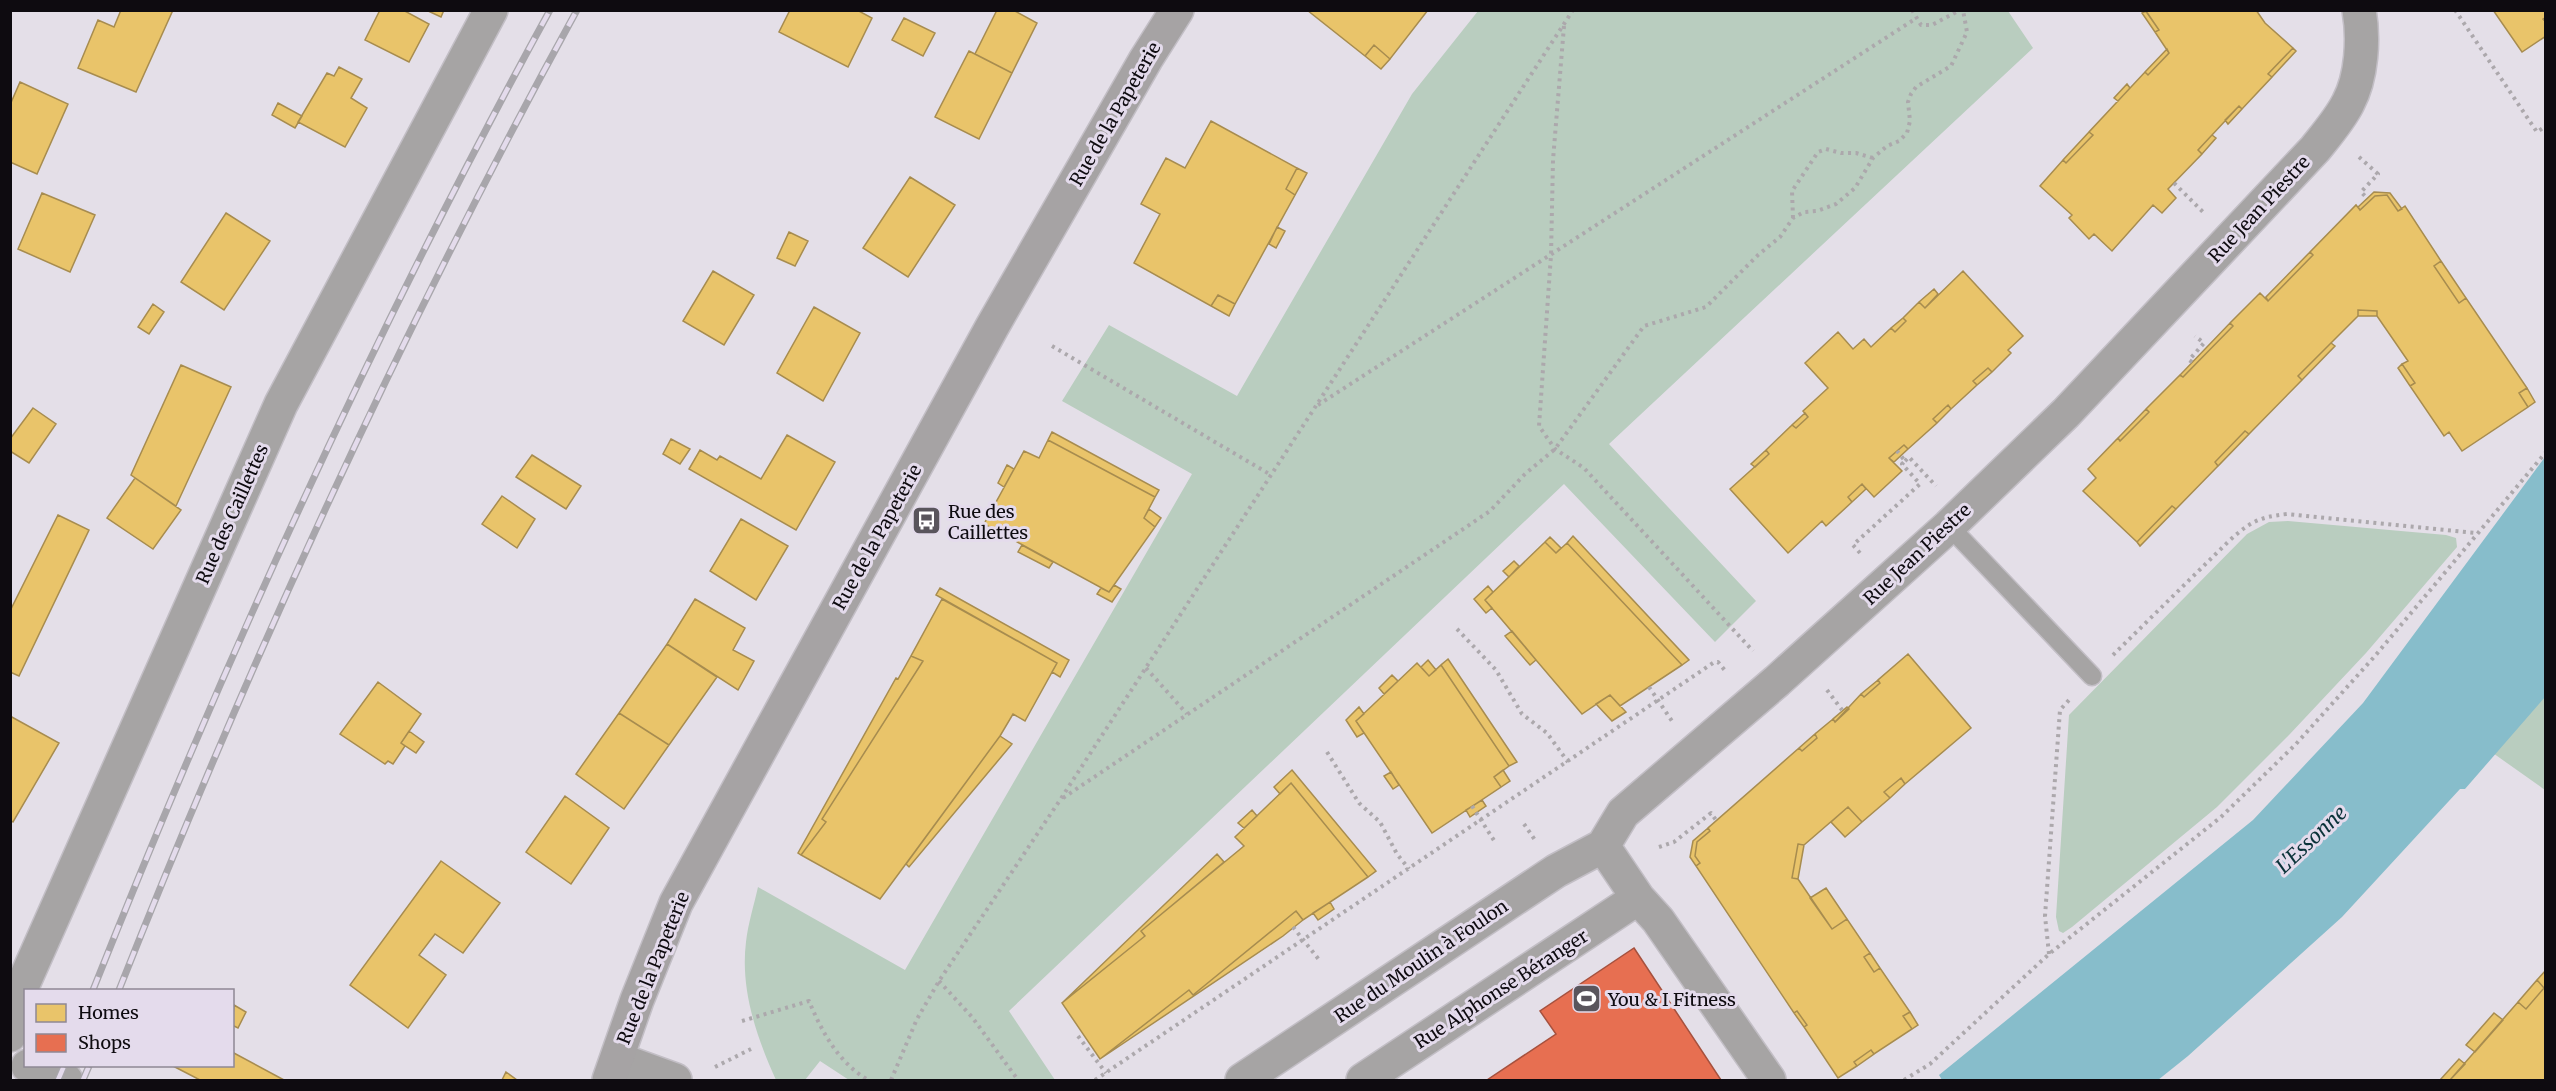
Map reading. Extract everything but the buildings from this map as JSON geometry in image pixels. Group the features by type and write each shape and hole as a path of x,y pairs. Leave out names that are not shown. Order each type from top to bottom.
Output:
{"street":[{"name":"Rue des Caillettes","path":"10,1035 17,998 281,404 491,10"},
{"name":"Rue de la Papeterie","path":"613,1070 676,903 992,327 1140,69 1177,10"},
{"name":"Rue Jean Piestre","path":"1603,846 1623,813 1778,681 1949,526 2129,347 2315,149 2349,102 2361,54 2358,10"},
{"path":"1603,846 1638,898 1658,920 1769,1080"},
{"name":"Rue du Moulin à Foulon","path":"1242,1080 1556,871 1603,846"},
{"name":"Rue Alphonse Béranger","path":"1363,1080 1638,898"},
{"path":"32,1067 66,1080"},
{"path":"613,1070 675,1080"}],"lane":[{"path":"1949,526 2092,676"}],"path":[{"path":"891,1080 917,1018 939,981 1060,801 1573,10"},
{"path":"1060,801 1490,511 1525,474 1555,449 1644,326 1706,307 1758,255 1780,237 1793,218 1804,212 1817,211 1836,204 1855,188 1873,158 1907,133 1910,121 1908,102 1916,87 1951,66 1967,33 1961,10 1932,25 1921,25 1915,19 1912,10"},
{"path":"2455,10 2536,132 2546,126"},
{"path":"1315,407 1915,19"},
{"path":"1564,24 1553,160 1551,255 1539,426 1555,449 1584,468 1756,654"},
{"path":"1793,218 1792,191 1818,152 1826,149 1873,158"},
{"path":"2358,157 2378,174 2361,192 2368,199"},
{"path":"2174,183 2200,209"},
{"path":"2192,362 2189,360 2204,344 2195,336"},
{"path":"1052,346 1271,475"},
{"path":"1897,451 1905,461"},
{"path":"1904,1080 1930,1064 2049,954 2221,817 2296,744 2375,656 2546,452"},
{"path":"1858,551 1853,545 1920,484 1902,464 1909,457 1932,483"},
{"path":"2049,954 2045,916 2060,710 2092,676 2250,523 2286,514 2476,533"},
{"path":"1457,629 1496,670 1522,714 1547,733 1568,762"},
{"path":"1095,1080 1713,663 1718,662 1724,670"},
{"path":"1146,668 1187,714"},
{"path":"1649,687 1668,715"},
{"path":"1827,690 1842,710"},
{"path":"1327,752 1359,803 1380,822 1397,854 1409,869"},
{"path":"1472,806 1495,842"},
{"path":"1659,847 1674,842 1711,813 1716,820"},
{"path":"1293,927 1320,961"},
{"path":"939,981 972,1017 1017,1079 1010,1080"},
{"path":"742,1021 809,1001 827,1040 844,1060 868,1080"},
{"path":"1078,1036 1106,1073"},
{"path":"715,1067 751,1049"}],"green space":[{"path":"1478,11 2008,11 2033,48 1609,444 1756,601 1715,642 1564,484 1009,1011 1055,1080 849,1080 820,1061 805,1080 776,1080 757,1031 745,978 747,935 758,887 905,970 1192,474 1062,401 1109,325 1237,396 1412,94"},
{"path":"2288,521 2446,535 2456,538 2457,547 2366,653 2217,807 2072,927 2063,933 2059,931 2056,917 2069,715 2247,534 2269,522"},
{"path":"2545,640 2545,790 2476,741"}],"water":[{"name":"L'Essonne","path":"2545,457 2545,697 2465,789 2460,789 2342,917 2188,1056 2158,1080 1942,1080 1939,1075 2253,820 2363,703"}],"railway":[{"path":"93,989 196,740 306,493 424,249 550,10"},
{"path":"119,989 222,740 333,493 451,250 577,10"},
{"path":"58,1080 64,1067"},
{"path":"83,1080 89,1067"}],"place":[{"name":"Rue des Caillettes","path":"927,521"},
{"name":"You & I Fitness","path":"1587,999"}]}
